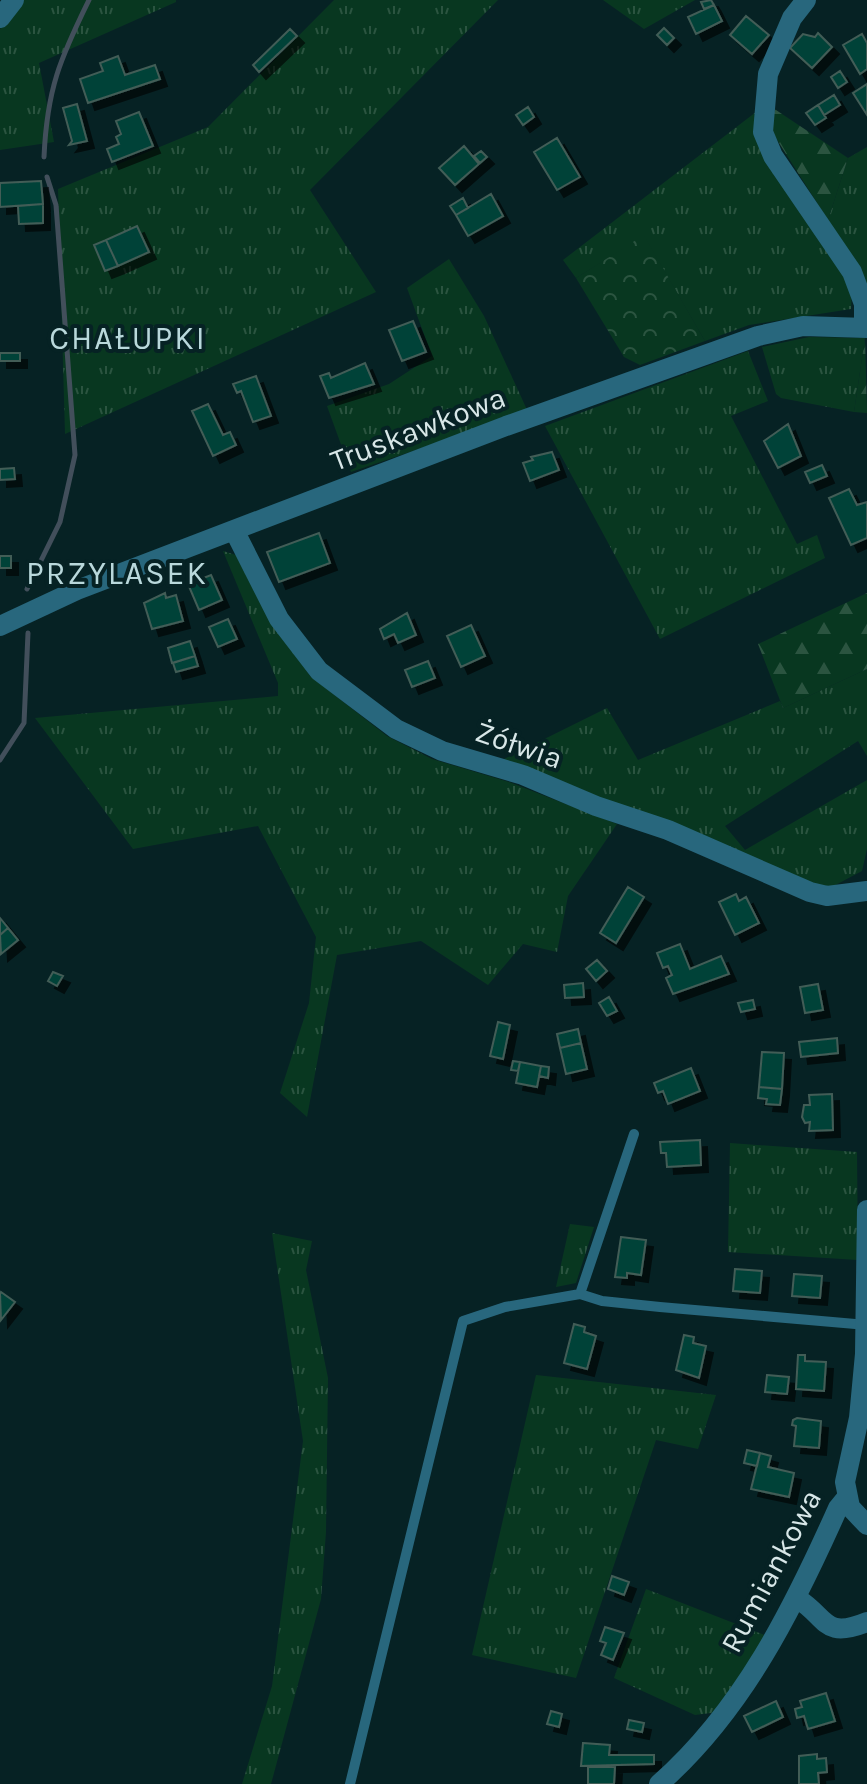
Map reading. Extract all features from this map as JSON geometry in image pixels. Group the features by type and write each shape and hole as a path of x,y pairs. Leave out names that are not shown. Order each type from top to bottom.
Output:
{"street":[{"path":"0,18 14,0"},
{"path":"806,0 792,18 768,74 763,132 773,156 852,272 865,304 865,327"},
{"name":"Truskawkowa","path":"0,626 77,590 506,426 753,338 803,326 865,327"},
{"name":"Żółwia","path":"235,532 279,619 319,671 396,729 442,751 523,775 596,806 668,830 810,892 827,896 867,891"},
{"name":"Rumiankowa","path":"659,1784 697,1750 752,1674 798,1599 838,1508 847,1497 845,1482 859,1418 867,1325 867,1210"},
{"path":"847,1497 850,1507 867,1525"},
{"path":"798,1599 830,1626 848,1628 867,1622"}],"lane":[{"path":"580,1294 634,1134"},
{"path":"350,1784 463,1321 505,1307 580,1294 602,1301 867,1325"}],"green space":[{"path":"23,0 176,2 39,63 54,142 0,150 0,29"},
{"path":"334,0 498,0 310,190 376,292 65,434 58,189 208,127"},
{"path":"603,0 695,0 644,29"},
{"path":"773,108 848,158 828,220 772,132"},
{"path":"756,112 852,289 851,309 749,325 705,341 644,236 576,278 563,260"},
{"path":"867,147 867,287 828,220 848,158"},
{"path":"644,235 705,341 640,365 624,357 576,278"},
{"path":"449,259 484,316 528,412 351,472 327,406 389,384 432,356 407,288"},
{"path":"809,337 865,338 854,412 781,398 776,394 762,347"},
{"path":"865,338 867,413 854,412"},
{"path":"748,351 768,401 731,416 797,544 817,535 825,558 660,639 545,426"},
{"path":"223,551 236,555 260,602 310,676 387,736 432,759 509,782 617,824 568,896 557,952 523,944 488,985 421,941 337,955 307,1117 280,1093 309,1003 316,937 258,826 133,849 35,718 278,696 278,683"},
{"path":"867,593 867,669 783,708 758,644"},
{"path":"867,669 867,756 858,741 725,826 745,850 867,780 867,849 862,871 824,891 496,763 607,708 638,760 780,701 783,708"},
{"path":"730,1143 857,1152 858,1260 728,1252"},
{"path":"570,1224 594,1227 576,1283 556,1287"},
{"path":"272,1233 312,1241 306,1270 328,1378 326,1532 321,1599 271,1784 242,1784 272,1686 303,1441"},
{"path":"536,1375 716,1395 698,1449 656,1440 576,1678 472,1655"},
{"path":"646,1589 767,1636 719,1712 695,1715 614,1678"}],"building":[{"path":"711,0 714,5 704,9 701,2"},
{"path":"714,5 722,21 696,34 688,17"},
{"path":"746,16 769,35 752,54 730,35"},
{"path":"664,28 674,38 667,45 657,35"},
{"path":"290,29 297,36 259,72 253,65"},
{"path":"818,33 832,47 812,68 790,48 803,34 815,37"},
{"path":"862,34 867,43 867,69 860,74 843,45"},
{"path":"118,56 125,75 155,65 160,79 88,103 80,79 103,71 100,63"},
{"path":"840,71 847,82 838,88 831,77"},
{"path":"867,84 867,115 853,93"},
{"path":"834,95 840,105 824,115 818,105"},
{"path":"77,104 87,141 69,145 72,141 63,108"},
{"path":"818,105 826,118 815,125 806,113"},
{"path":"528,107 534,117 523,125 516,115"},
{"path":"139,112 153,146 112,162 107,149 119,144 116,137 121,134 116,121"},
{"path":"557,138 580,177 557,190 534,152"},
{"path":"464,146 479,164 455,185 439,168"},
{"path":"481,151 487,157 480,163 474,156"},
{"path":"41,181 43,204 0,207 0,183"},
{"path":"491,194 503,216 468,236 456,215"},
{"path":"463,198 468,208 456,215 450,206"},
{"path":"43,204 43,223 19,224 18,206"},
{"path":"137,226 149,252 118,266 106,240"},
{"path":"106,240 118,266 105,271 94,245"},
{"path":"413,321 426,352 402,361 389,330"},
{"path":"0,353 20,353 20,361 0,361"},
{"path":"365,363 374,384 329,398 320,376 329,373 331,378"},
{"path":"256,376 271,416 253,422 241,391 237,393 233,384"},
{"path":"208,404 223,435 230,432 236,445 213,456 192,411"},
{"path":"788,424 801,456 778,468 764,441"},
{"path":"552,452 559,470 530,481 523,463 533,460 531,457"},
{"path":"822,465 827,476 810,483 805,472"},
{"path":"14,468 15,479 0,480 0,469"},
{"path":"849,489 857,505 867,502 867,538 851,545 829,498"},
{"path":"319,533 330,563 279,582 267,552"},
{"path":"0,556 11,556 11,568 0,568"},
{"path":"211,575 222,600 199,610 188,584"},
{"path":"165,593 166,598 176,595 183,621 152,629 144,603"},
{"path":"407,613 416,635 398,643 394,634 384,639 380,629"},
{"path":"228,619 237,639 218,647 209,627"},
{"path":"471,625 485,656 461,667 447,636"},
{"path":"190,641 195,656 172,663 168,648"},
{"path":"195,656 198,666 176,672 173,663"},
{"path":"428,661 435,678 412,687 405,670"},
{"path":"628,887 644,897 616,943 600,933"},
{"path":"736,894 739,901 746,897 759,923 735,935 719,902"},
{"path":"0,918 8,928 0,935"},
{"path":"8,928 18,940 1,954 0,935"},
{"path":"680,944 690,969 721,956 729,974 673,994 666,978 672,975 668,966 663,968 657,953"},
{"path":"597,960 607,971 596,981 586,969"},
{"path":"53,972 63,976 57,986 48,981"},
{"path":"583,983 584,997 565,998 564,985"},
{"path":"818,984 823,1010 805,1013 800,987"},
{"path":"609,997 617,1011 607,1016 599,1003"},
{"path":"753,1000 755,1009 741,1012 738,1003"},
{"path":"498,1022 510,1025 503,1059 490,1056"},
{"path":"578,1029 581,1043 560,1048 557,1034"},
{"path":"837,1038 838,1053 801,1057 799,1042"},
{"path":"581,1043 587,1069 566,1074 560,1048"},
{"path":"762,1052 784,1053 782,1089 759,1087"},
{"path":"513,1061 520,1062 518,1071 511,1070"},
{"path":"520,1062 541,1066 537,1087 516,1083"},
{"path":"541,1066 549,1067 548,1078 539,1076"},
{"path":"691,1068 700,1091 668,1104 663,1091 658,1093 654,1083"},
{"path":"759,1087 782,1089 780,1105 766,1104 767,1099 758,1098"},
{"path":"832,1094 833,1130 809,1131 810,1122 805,1123 802,1117 804,1105 810,1105 809,1095"},
{"path":"700,1140 701,1165 667,1167 666,1153 661,1153 660,1142"},
{"path":"621,1237 646,1240 641,1275 627,1273 627,1278 615,1277"},
{"path":"735,1269 762,1271 760,1293 733,1291"},
{"path":"794,1274 822,1276 820,1298 792,1296"},
{"path":"0,1294 15,1302 1,1320"},
{"path":"574,1324 585,1327 584,1332 596,1336 587,1369 564,1363"},
{"path":"684,1335 694,1337 693,1343 706,1346 699,1378 676,1370"},
{"path":"798,1355 805,1355 805,1361 826,1362 824,1391 796,1389"},
{"path":"767,1375 789,1377 787,1394 765,1392"},
{"path":"797,1418 821,1421 819,1448 794,1446 796,1426 792,1425"},
{"path":"747,1450 760,1453 757,1466 744,1463"},
{"path":"760,1453 771,1456 768,1467 794,1473 789,1497 751,1489"},
{"path":"612,1576 629,1582 624,1595 608,1589"},
{"path":"605,1627 624,1633 613,1660 601,1655 606,1643 600,1641"},
{"path":"826,1693 835,1721 808,1729 804,1716 797,1718 795,1709 802,1707 800,1701"},
{"path":"776,1701 783,1717 752,1732 744,1716"},
{"path":"551,1711 562,1714 559,1727 547,1724"},
{"path":"629,1720 644,1723 642,1732 627,1729"},
{"path":"583,1743 610,1745 609,1755 654,1755 654,1764 581,1766"},
{"path":"817,1754 817,1759 826,1758 827,1772 818,1773 819,1784 799,1784 799,1756"},
{"path":"588,1767 615,1767 614,1784 588,1784"}],"waterway":[{"path":"44,157 48,112 57,75 89,0"},
{"path":"27,589 60,522 75,455 56,205 47,177"},
{"path":"0,760 24,723 28,633"}],"district":[{"name":"CHAŁUPKI","path":"128,338"},
{"name":"PRZYLASEK","path":"117,573"}]}
